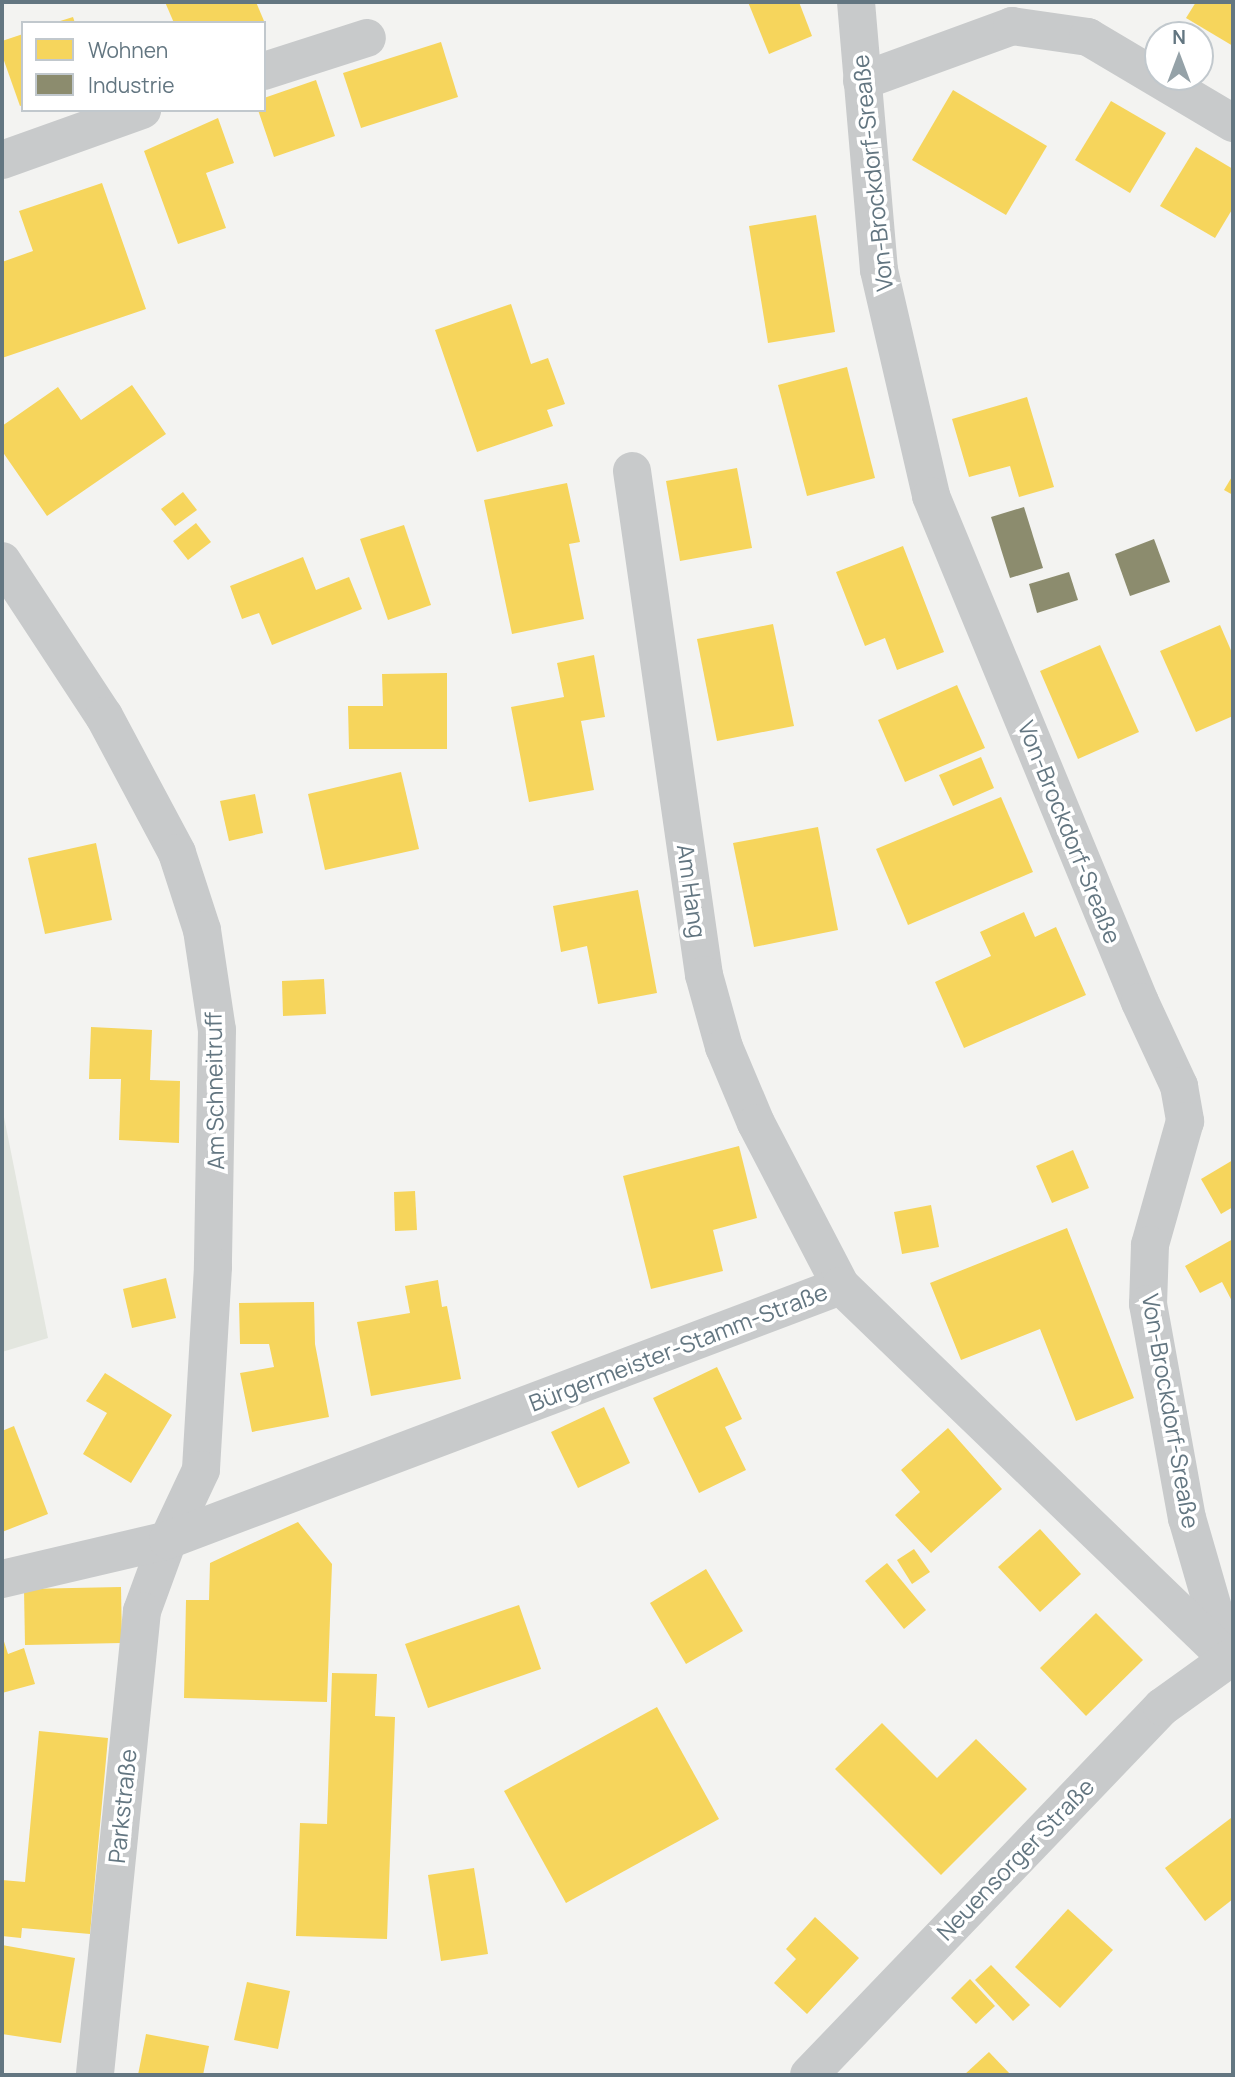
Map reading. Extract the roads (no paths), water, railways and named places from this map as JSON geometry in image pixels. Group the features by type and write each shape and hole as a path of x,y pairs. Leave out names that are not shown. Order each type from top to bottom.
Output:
{"street":[{"name":"Von-Brockdorf-Sreaße","path":"856,2 879,270 931,496 1140,1002 1179,1086 1185,1121 1150,1245 1149,1304 1187,1518 1231,1658"},
{"path":"862,81 1012,26 1088,37 1233,123"},
{"path":"266,70 367,38"},
{"path":"2,160 136,112"},
{"name":"Am Hang","path":"632,471 705,975 724,1047 757,1123 841,1286"},
{"name":"Am Schneitruff","path":"2,561 104,716 177,853 202,930 217,1031 213,1267 201,1471 168,1540"},
{"name":"Bürgermeister-Stamm-Straße","path":"2,1579 168,1540 841,1286 1231,1658"},
{"name":"Parkstraße","path":"94,2075 142,1611 168,1540"},
{"name":"Neuensorger Straße","path":"809,2075 1162,1707 1231,1658"}]}
